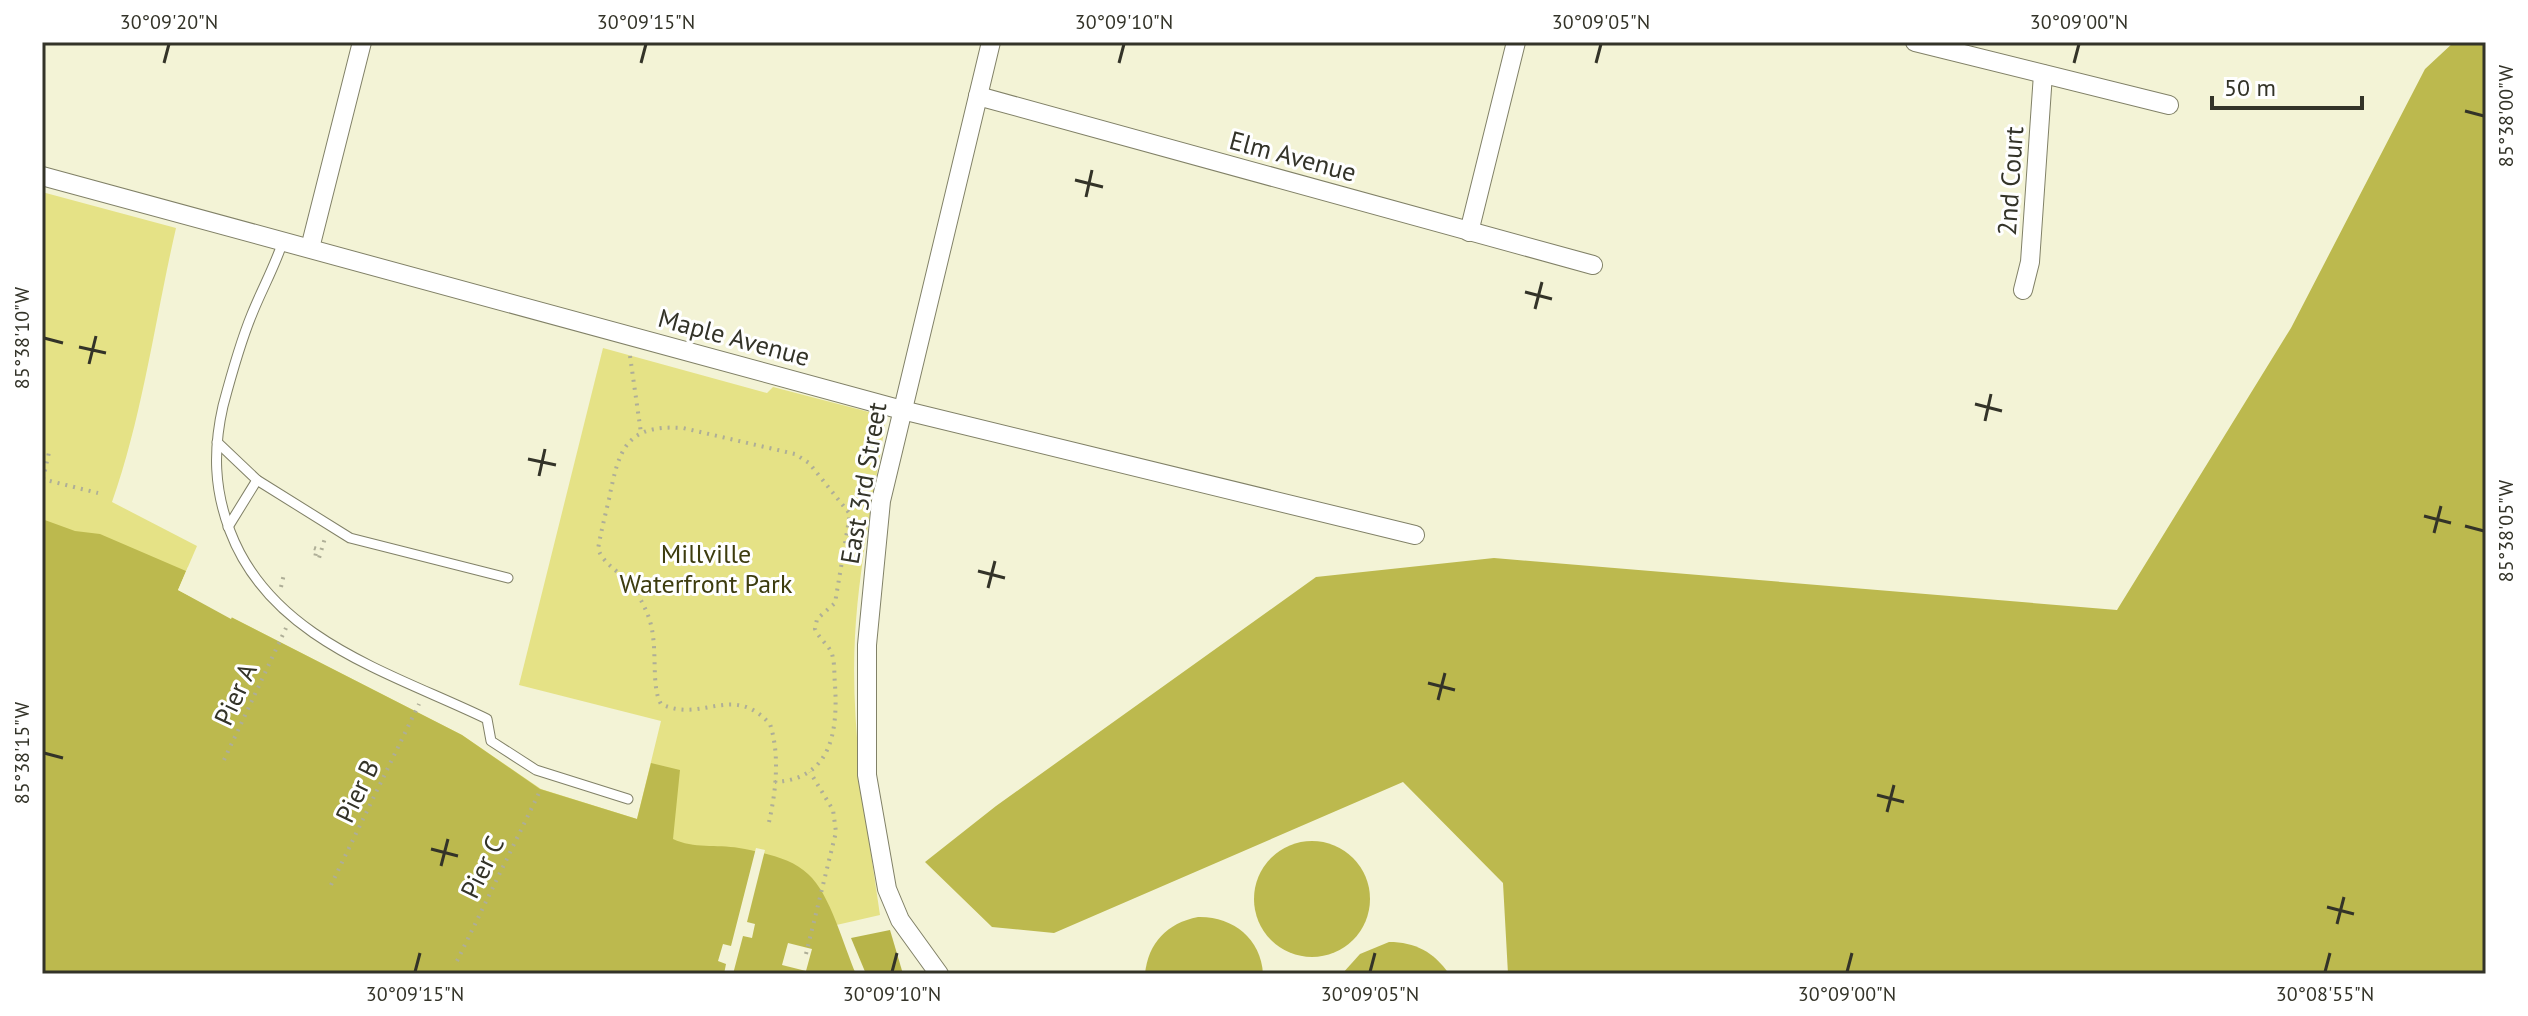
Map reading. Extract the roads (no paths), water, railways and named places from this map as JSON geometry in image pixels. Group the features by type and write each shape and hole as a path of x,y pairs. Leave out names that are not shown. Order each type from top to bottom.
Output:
{"street":[{"path":"310,248 362,42"},
{"name":"East 3rd Street","path":"939,974 900,920 887,889 867,775 867,645 876,538 902,410 991,42"},
{"path":"1469,232 1516,42"},
{"path":"1927,44 2169,105"},
{"name":"2nd Court","path":"2023,290 2030,262 2043,74"},
{"name":"Elm Avenue","path":"978,96 1593,265"},
{"name":"Maple Avenue","path":"42,176 902,410 1415,535"}],"lane":[{"path":"283,241 252,314 223,406 217,442 215,477 228,527 250,574 268,598 323,641 487,719 491,741 536,770 628,799"},
{"path":"217,442 257,480 350,538 508,578"},
{"path":"228,527 257,480"}],"park label":[{"name":"Millville Waterfront Park","path":"706,568"}]}
